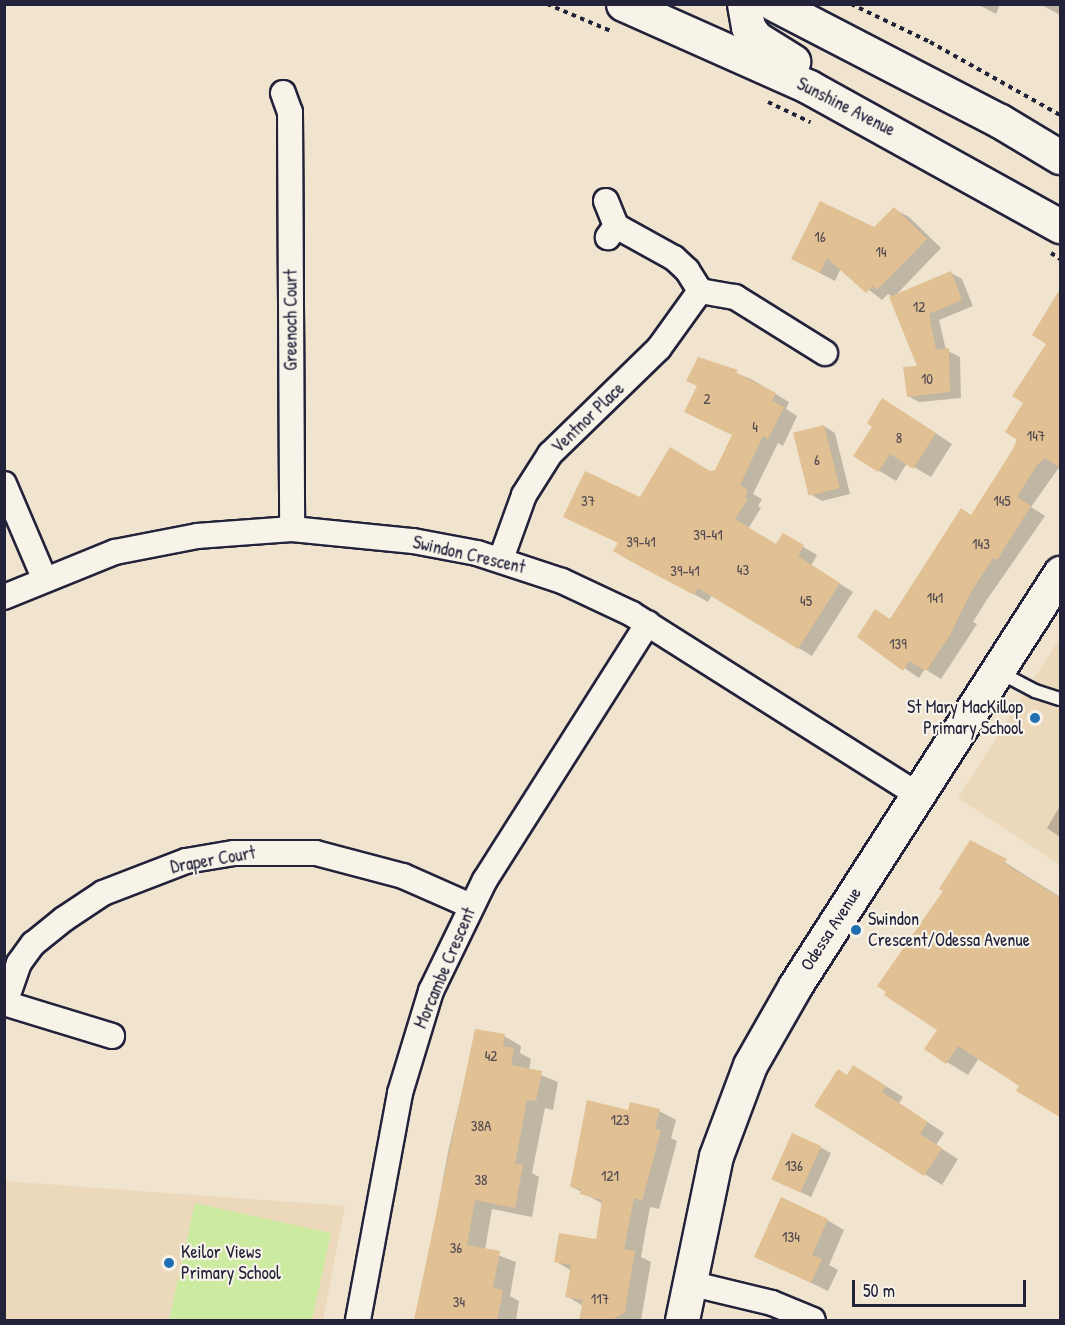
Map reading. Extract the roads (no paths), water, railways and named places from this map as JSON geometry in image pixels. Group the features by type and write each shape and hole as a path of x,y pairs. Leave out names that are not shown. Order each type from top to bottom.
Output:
{"main road":[{"path":"744,4 748,27 764,44 865,99 948,161"},
{"path":"784,7 1060,157"},
{"name":"Sunshine Avenue","path":"621,20 809,87 948,161 1053,238"},
{"name":"Odessa Avenue","path":"682,1320 716,1156 750,1065 795,986 1060,573"}],"street":[{"name":"Greenoch Court","path":"292,529 294,104"},
{"path":"606,201 611,233 674,258 687,270 700,291 735,297 825,353"},
{"name":"Ventnor Place","path":"501,559 524,495 550,454 659,348 700,291"},
{"path":"4,484 45,580"},
{"name":"Swindon Crescent","path":"4,597 115,552 197,536 292,529 413,541 501,559 586,591 648,623 918,795"},
{"name":"Morcambe Crescent","path":"358,1320 406,1067 431,991 471,906 648,623"},
{"name":"Draper Court","path":"112,1036 5,1003 19,963 33,944 103,892 186,861 234,853 316,853 403,876 471,906"},
{"path":"689,1283 772,1304 813,1320"}],"lane":[{"path":"997,670 1035,691 1060,699"}],"place":[{"name":"St Mary MacKillop Primary School","path":"1035,718"},
{"name":"Swindon Crescent/Odessa Avenue","path":"856,930"},
{"name":"Keilor Views Primary School","path":"169,1263"}]}
